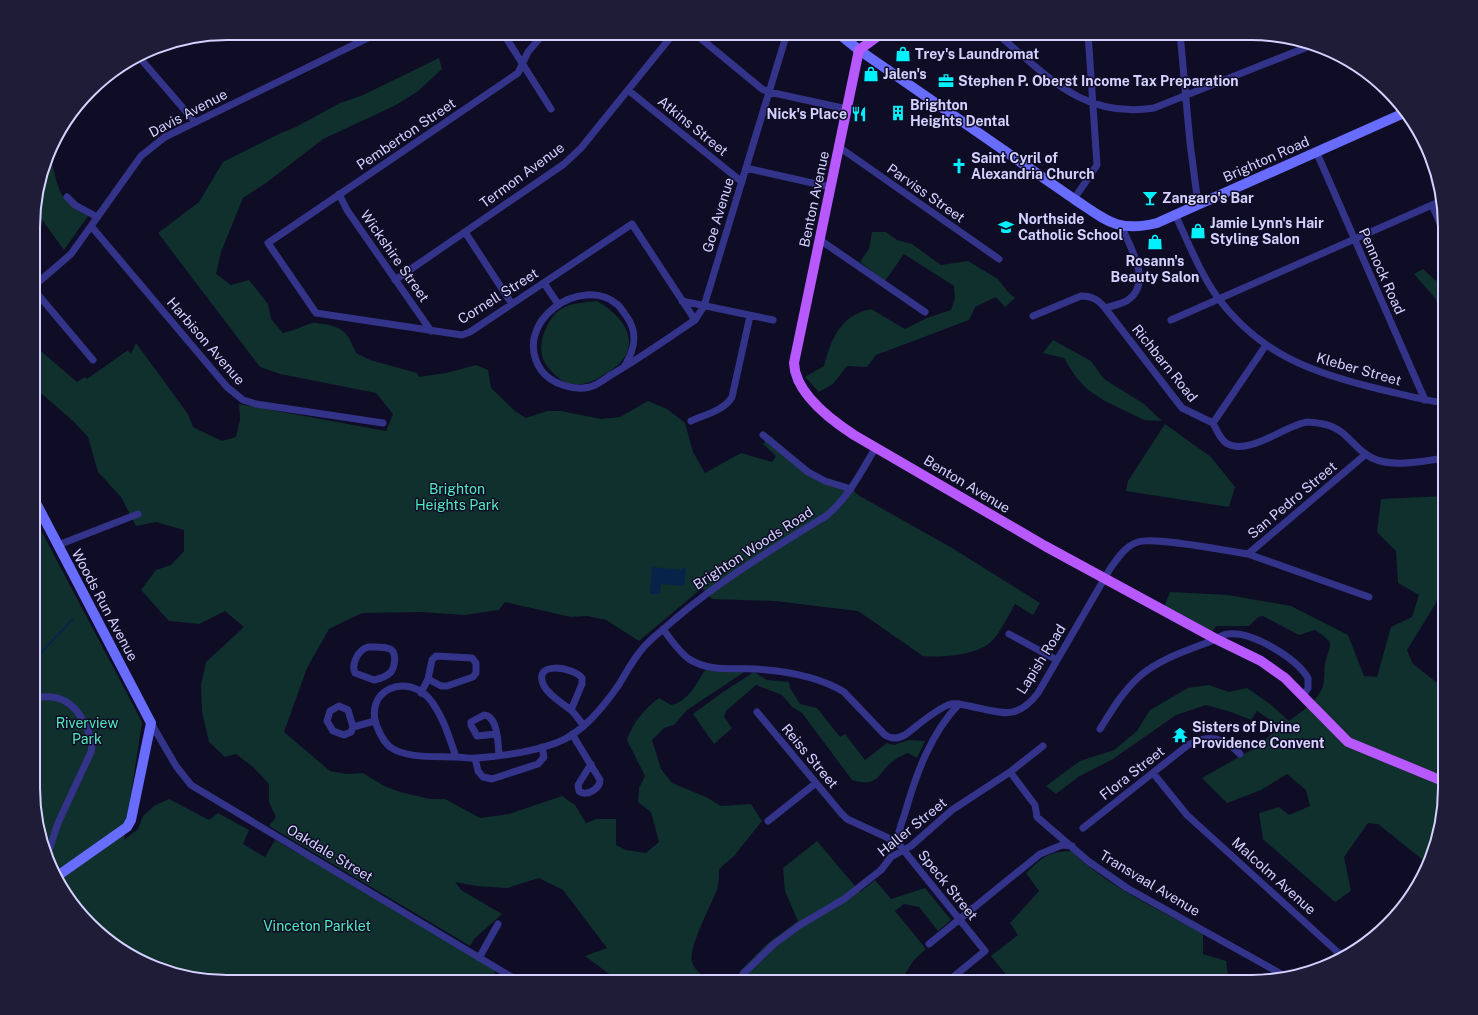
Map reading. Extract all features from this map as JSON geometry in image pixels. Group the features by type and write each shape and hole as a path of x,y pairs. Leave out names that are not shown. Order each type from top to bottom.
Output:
{"main road":[{"path":"859,50 873,40"},
{"name":"Benton Avenue","path":"859,50 794,363 795,375 803,388 833,422 1002,521 1216,639 1261,662 1285,678 1348,742 1438,779"}],"street":[{"name":"Davis Avenue","path":"40,281 68,257 147,150 165,137 364,40"},
{"path":"507,40 551,109"},
{"name":"Pemberton Street","path":"316,313 268,243 518,73 528,52 538,40"},
{"name":"Termon Avenue","path":"395,280 564,164 581,148 668,40"},
{"path":"702,40 762,89 769,92 847,109"},
{"name":"Goe Avenue","path":"624,367 695,320 704,306 785,40"},
{"name":"Brighton Road","path":"847,40 1074,199 1108,221 1122,226 1147,225 1176,214 1400,115"},
{"path":"1004,40 1051,80 1074,96 1114,110 1138,111 1154,108 1305,48"},
{"path":"1074,199 1097,165 1088,40"},
{"path":"1181,40 1185,95 1198,204"},
{"path":"142,60 195,122"},
{"name":"Atkins Street","path":"628,90 742,182"},
{"name":"Parviss Street","path":"839,147 999,259"},
{"name":"Pennock Road","path":"1316,151 1425,400"},
{"path":"746,168 830,187"},
{"name":"Wickshire Street","path":"339,194 347,210 431,331"},
{"path":"67,198 75,205 97,217"},
{"path":"1171,320 1436,203"},
{"path":"1432,205 1438,218"},
{"name":"Kleber Street","path":"1176,214 1203,273 1219,298 1237,319 1266,345 1289,359 1327,376 1438,402"},
{"name":"Cornell Street","path":"316,313 431,331 466,334 632,224 682,301"},
{"name":"Harbison Avenue","path":"91,226 227,387 238,397 256,404 383,423"},
{"path":"1105,308 1128,301 1137,291 1140,279 1138,269 1122,226"},
{"path":"465,232 512,304"},
{"path":"820,240 925,312"},
{"path":"544,283 558,304"},
{"path":"580,296 609,299 619,306 630,321 635,342 632,355 624,367 590,387 565,386 552,381 542,372 536,361 534,345 536,328 558,304 580,296"},
{"name":"Richbarn Road","path":"1033,316 1081,296 1089,296 1097,299 1182,408 1213,423"},
{"path":"40,297 93,360"},
{"path":"682,301 772,320"},
{"path":"682,301 695,320"},
{"path":"691,421 729,402 732,397 750,316"},
{"path":"1266,345 1213,423 1218,433 1226,443 1238,446 1257,443 1307,422 1332,426 1345,434 1373,459 1401,463 1438,459"},
{"path":"763,435 808,472 825,481 851,489"},
{"name":"Brighton Woods Road","path":"375,721 381,736 389,746 401,753 421,756 475,758 542,747 558,742 584,726 617,687 639,652 699,598 738,571 826,516 839,505 851,489 876,447"},
{"name":"San Pedro Street","path":"1104,578 1122,553 1138,541 1157,541 1248,554 1366,454"},
{"name":"Woods Run Avenue","path":"40,511 151,722"},
{"path":"58,545 138,514"},
{"path":"1248,554 1369,597"},
{"name":"Lapish Road","path":"663,630 683,654 698,664 716,668 786,672 810,678 837,688 844,692 885,735 891,738 898,738 905,735 945,706 959,704 1005,713 1018,712 1036,696 1104,578"},
{"path":"1009,634 1057,660"},
{"path":"1100,729 1122,694 1140,675 1172,656 1227,634 1238,634 1254,639 1296,664 1308,678 1308,688 1303,696"},
{"path":"365,648 388,648 394,653 393,668 388,674 377,679 357,675 354,671 354,665 360,652 365,648"},
{"path":"421,693 428,679 431,663 436,656 472,658 476,663 476,673 473,677 453,684 443,687 428,679"},
{"path":"571,710 582,684 582,678 575,673 553,667 547,668 543,679 545,688 560,704 571,710 584,726"},
{"path":"377,679 384,691"},
{"path":"353,727 375,721 375,710 378,698 384,691 398,686 410,687 431,700 444,721 456,757"},
{"path":"40,697 51,696 66,701 82,720 92,742 91,752 58,823 50,848"},
{"path":"897,842 912,788 936,735 950,714 959,704"},
{"name":"Reiss Street","path":"757,712 844,816 897,842"},
{"path":"61,874 127,827 131,820 151,722"},
{"name":"Oakdale Street","path":"151,722 176,766 191,785 508,975"},
{"path":"496,734 499,755"},
{"path":"572,734 591,764"},
{"name":"Flora Street","path":"1083,828 1188,745 1198,740 1208,737 1227,742 1240,754"},
{"name":"Haller Street","path":"743,974 774,944 800,925 844,899 881,870 891,857 911,846 952,810 1010,772 1043,746"},
{"path":"475,758 478,772 483,777 492,779 538,764 544,757 542,747"},
{"name":"Transvaal Avenue","path":"1010,772 1035,805 1037,817 1073,846 1088,861 1128,888 1280,972"},
{"name":"Malcolm Avenue","path":"1153,773 1187,815 1339,953"},
{"path":"768,821 816,784"},
{"name":"Speck Street","path":"897,842 985,951 956,975"},
{"path":"929,944 1040,854 1062,845 1073,846"},
{"path":"479,958 498,924"}],"green space":[{"name":"Brighton Heights Park","path":"439,58 442,69 417,92 394,106 323,139 266,183 243,198 221,252 216,274 231,285 249,280 268,304 271,319 283,333 314,323 331,326 342,330 345,333 351,341 356,353 370,360 417,373 419,377 446,373 476,365 488,370 491,388 515,411 526,418 547,411 561,411 601,419 620,417 648,401 667,409 685,423 693,452 705,473 741,453 772,462 776,456 763,444 771,436 784,450 820,476 846,484 858,495 952,548 1040,603 1033,615 1015,604 998,633 986,646 978,650 949,656 923,656 858,611 775,601 712,599 702,588 639,641 606,620 587,616 571,617 505,602 499,610 464,615 421,612 362,613 329,629 307,668 284,732 330,771 346,774 363,773 384,786 400,792 430,799 445,799 480,818 509,814 562,796 575,805 586,823 597,819 616,819 616,845 626,850 646,853 659,842 651,812 638,802 639,788 645,776 627,740 632,727 644,711 659,698 671,705 682,700 691,692 705,670 746,671 687,710 674,725 664,728 652,740 661,769 672,783 706,797 721,806 751,804 762,821 734,856 719,869 719,882 717,890 693,947 692,962 701,975 611,975 585,956 607,948 563,890 539,878 507,888 477,886 455,882 461,890 502,914 474,939 470,946 269,826 276,817 269,802 269,784 253,767 236,754 225,757 209,742 202,712 201,685 206,662 244,627 225,611 199,624 169,621 141,590 156,570 171,565 184,551 184,530 156,522 136,526 121,497 98,472 88,437 73,421 40,392 40,350 77,382 85,377 87,379 128,350 131,354 136,343 188,414 193,427 222,441 236,437 240,420 239,404 386,431 393,414 376,393 280,374 260,367 158,233 199,202 223,162 296,127 340,103 361,96"},
{"path":"51,163 57,183 64,197 77,210 88,216 64,250 40,217 46,179"},
{"path":"872,232 886,232 897,240 912,244 941,265 968,261 998,279 1008,292 1015,298 1005,307 996,297 975,307 969,320 876,355 867,367 847,366 833,384 819,392 805,377 824,366 834,337 845,322 852,317 860,312 871,309 905,329 927,318 951,310 955,298 954,286 904,254 885,281 860,262 869,249"},
{"path":"1423,269 1438,281 1438,306 1435,298 1414,274"},
{"path":"597,301 619,318 629,338 628,348 624,358 615,367 598,378 581,384 567,383 554,374 545,363 541,349 544,333 551,319 561,309 583,302"},
{"path":"1053,340 1091,361 1104,379 1144,404 1162,421 1144,420 1105,401 1087,389 1075,376 1064,358 1043,353"},
{"path":"1165,424 1211,457 1235,487 1229,507 1126,491 1128,481"},
{"path":"1438,496 1438,595 1436,603 1407,650 1413,664 1438,684 1438,800 1432,836 1423,860 1378,824 1368,823 1344,857 1351,891 1335,902 1263,839 1259,813 1279,807 1289,815 1310,806 1306,790 1287,774 1261,790 1227,803 1202,778 1253,749 1281,727 1257,711 1251,720 1231,712 1206,705 1176,715 1113,759 1078,777 1056,794 1046,786 1080,761 1114,750 1137,731 1150,710 1188,688 1209,685 1229,692 1247,688 1270,704 1289,721 1309,706 1321,691 1324,683 1325,664 1330,644 1327,639 1315,630 1299,635 1263,616 1258,617 1249,626 1216,626 1210,636 1163,610 1170,592 1228,595 1291,606 1348,635 1364,676 1377,677 1391,627 1412,617 1419,595 1398,583 1396,551 1377,532 1381,499"},
{"path":"40,528 142,722 124,840 138,829 143,816 154,806 169,799 209,820 218,813 249,830 243,844 265,857 275,840 299,854 301,852 496,971 493,975 215,975 179,969 155,961 133,950 104,929 79,902 59,871 46,836 40,800"},
{"path":"754,672 767,680 789,682 790,688 800,704 817,708 840,737 845,734 865,760 887,743 894,745 909,740 925,741 917,758 908,753 890,764 874,780 861,782 852,780 802,713 792,707 782,695 756,685 726,711 724,717 732,728 714,744 693,714"},
{"path":"817,841 860,892 875,880 891,899 925,888 951,920 938,931 919,907 904,904 895,911 926,949 914,960 904,975 744,975 740,971 768,943 798,921 785,891 783,868"},
{"path":"1071,851 1101,876 1134,897 1203,934 1203,954 1226,961 1228,975 1006,975 991,956 1018,935 1010,923 1039,891 1026,873 1046,856"}],"water":[{"path":"652,567 682,570 683,568 686,568 684,586 661,584 660,594 650,594"}],"waterway":[{"path":"40,654 73,619"}],"place":[{"name":"Trey's Laundromat","path":"903,54"},
{"name":"Jalen's","path":"871,74"},
{"name":"Stephen P. Oberst Income Tax Preparation","path":"946,81"},
{"name":"Brighton Heights Dental","path":"898,113"},
{"name":"Nick's Place","path":"859,114"},
{"name":"Saint Cyril of Alexandria Church","path":"959,166"},
{"name":"Zangaro's Bar","path":"1150,198"},
{"name":"Northside Catholic School","path":"1006,227"},
{"name":"Jamie Lynn's Hair Styling Salon","path":"1198,231"},
{"name":"Rosann's Beauty Salon","path":"1155,242"},
{"name":"Sisters of Divine Providence Convent","path":"1180,735"}],"park label":[{"name":"Riverview Park","path":"87,732"},
{"name":"Vinceton Parklet","path":"317,926"}]}
